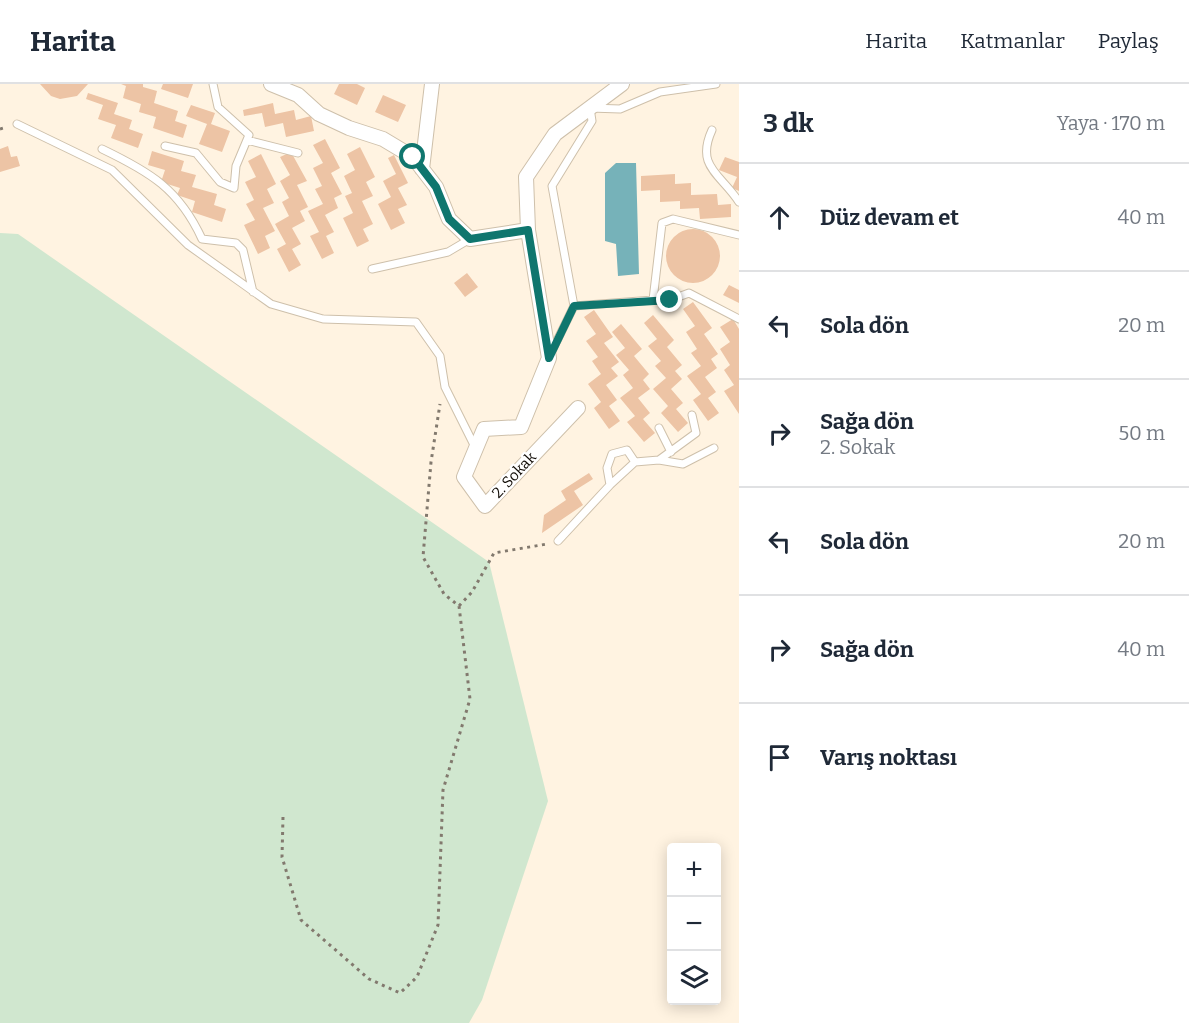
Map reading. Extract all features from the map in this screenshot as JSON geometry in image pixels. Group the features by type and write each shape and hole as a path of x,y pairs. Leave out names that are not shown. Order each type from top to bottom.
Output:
{"street":[{"path":"271,84 298,95 319,114 349,128 383,139 413,157 436,187 449,219 470,239 528,230"},
{"path":"422,169 432,84"},
{"path":"549,358 528,230 526,177 555,134 622,84"},
{"name":"2. Sokak","path":"549,358 521,427 484,429 464,477 485,506 578,408"}],"lane":[{"path":"165,146 196,153 220,182 234,188 236,166 249,135 218,107 213,84"},
{"path":"549,358 574,306 552,186 592,121 590,108 620,109 660,92 716,84"},
{"path":"18,124 112,170 188,245 272,304 323,319 416,322 440,356 444,381 476,449"},
{"path":"712,130 705,144 708,166 729,187 739,202"},
{"path":"247,140 298,153"},
{"path":"102,149 140,168 166,185 196,225 202,239 236,243 243,250 253,292"},
{"path":"653,300 662,223 674,219 739,235"},
{"path":"372,270 448,252 470,239"},
{"path":"574,306 670,300 689,293 739,319"},
{"path":"659,460 696,433 692,415"},
{"path":"659,428 671,452"},
{"path":"558,541 610,485 635,462 659,460 683,464 714,448"},
{"path":"610,485 607,468 612,454 627,450 635,462"}],"path":[{"path":"283,817 282,857 301,920 369,979 400,993 417,977 438,925 443,790 470,699 459,606 444,594 423,557 431,462 444,381"},
{"path":"459,606 472,592 494,554 558,541"}],"green space":[{"path":"0,233 18,234 489,562 548,801 482,1000 469,1023 0,1023"}],"water":[{"path":"616,163 636,163 639,274 618,276 616,244 605,241 605,173"}],"building":[{"path":"40,84 88,84 77,96 60,99 51,96"},
{"path":"121,84 143,84 143,87 157,91 154,103 178,111 175,121 187,125 183,138 153,128 156,117 139,112 141,104 123,98 126,86"},
{"path":"163,84 193,84 188,98 161,89"},
{"path":"339,84 357,84 365,88 357,105 334,94"},
{"path":"88,93 118,103 114,114 132,120 129,129 143,134 138,148 111,138 116,125 98,119 103,105 86,99"},
{"path":"383,95 406,105 398,122 375,112"},
{"path":"273,103 275,114 294,110 296,120 311,116 314,131 286,137 283,123 265,127 262,113 244,116 243,110"},
{"path":"191,105 215,113 211,124 230,131 222,152 199,144 207,124 186,116"},
{"path":"325,139 340,168 331,173 342,194 334,198 338,208 325,215 334,232 326,236 334,253 322,259 310,236 319,232 308,211 323,204 315,189 322,186 313,168 323,163 313,145"},
{"path":"8,146 11,157 17,156 20,166 0,172 0,149"},
{"path":"360,147 375,177 366,182 373,196 362,201 373,224 363,229 369,241 357,247 343,218 353,213 345,196 352,193 344,176 355,170 347,154"},
{"path":"152,151 184,161 181,171 196,175 192,187 217,194 214,205 226,209 222,222 192,212 195,201 177,195 180,188 161,182 165,170 148,165"},
{"path":"291,152 307,181 297,185 308,207 300,211 305,221 292,228 301,244 292,249 301,265 289,272 277,249 286,244 275,224 289,216 282,202 289,198 280,181 290,175 280,157"},
{"path":"261,154 276,184 267,189 274,203 263,208 275,231 265,236 270,248 258,254 244,225 255,220 246,204 254,200 245,182 256,177 248,161"},
{"path":"394,155 408,183 398,188 407,205 398,209 405,223 391,230 378,204 391,197 383,181 396,174 388,158"},
{"path":"725,157 739,162 739,191 732,188 737,177 719,170"},
{"path":"675,174 675,184 691,183 691,195 717,194 718,205 731,204 731,217 700,219 699,208 680,209 680,201 660,202 660,190 641,191 641,176"},
{"path":"693,229 703,231 712,237 718,246 720,256 718,266 712,275 703,281 693,283 683,281 674,275 668,266 666,256 668,246 674,237 683,231"},
{"path":"467,273 478,287 465,297 454,283"},
{"path":"729,285 739,290 739,303 723,295"},
{"path":"693,302 712,328 704,334 718,354 711,359 717,368 705,377 716,392 708,398 719,413 708,421 693,400 701,394 687,376 701,366 691,353 697,349 686,332 695,326 683,309"},
{"path":"594,310 613,337 604,343 619,362 611,368 618,376 606,385 617,400 609,406 620,421 609,429 594,408 601,402 588,384 601,374 592,361 598,357 586,341 596,334 584,317"},
{"path":"653,315 674,340 667,347 682,365 675,371 682,379 671,389 683,403 676,409 688,423 678,432 661,413 668,406 653,389 666,378 655,366 661,361 648,346 657,339 644,323"},
{"path":"733,319 739,329 739,414 724,391 734,385 724,370 730,365 720,349 730,342 720,327"},
{"path":"621,324 642,349 634,356 649,374 643,380 650,389 638,398 650,413 643,419 655,433 644,442 627,422 635,416 620,398 633,388 623,375 629,370 616,355 625,348 612,332"},
{"path":"589,473 593,479 574,491 583,505 542,533 544,515 566,500 561,491"}],"route":[{"path":"413,157 436,187 449,219 470,239 528,230 549,358 574,306 670,300"}]}
